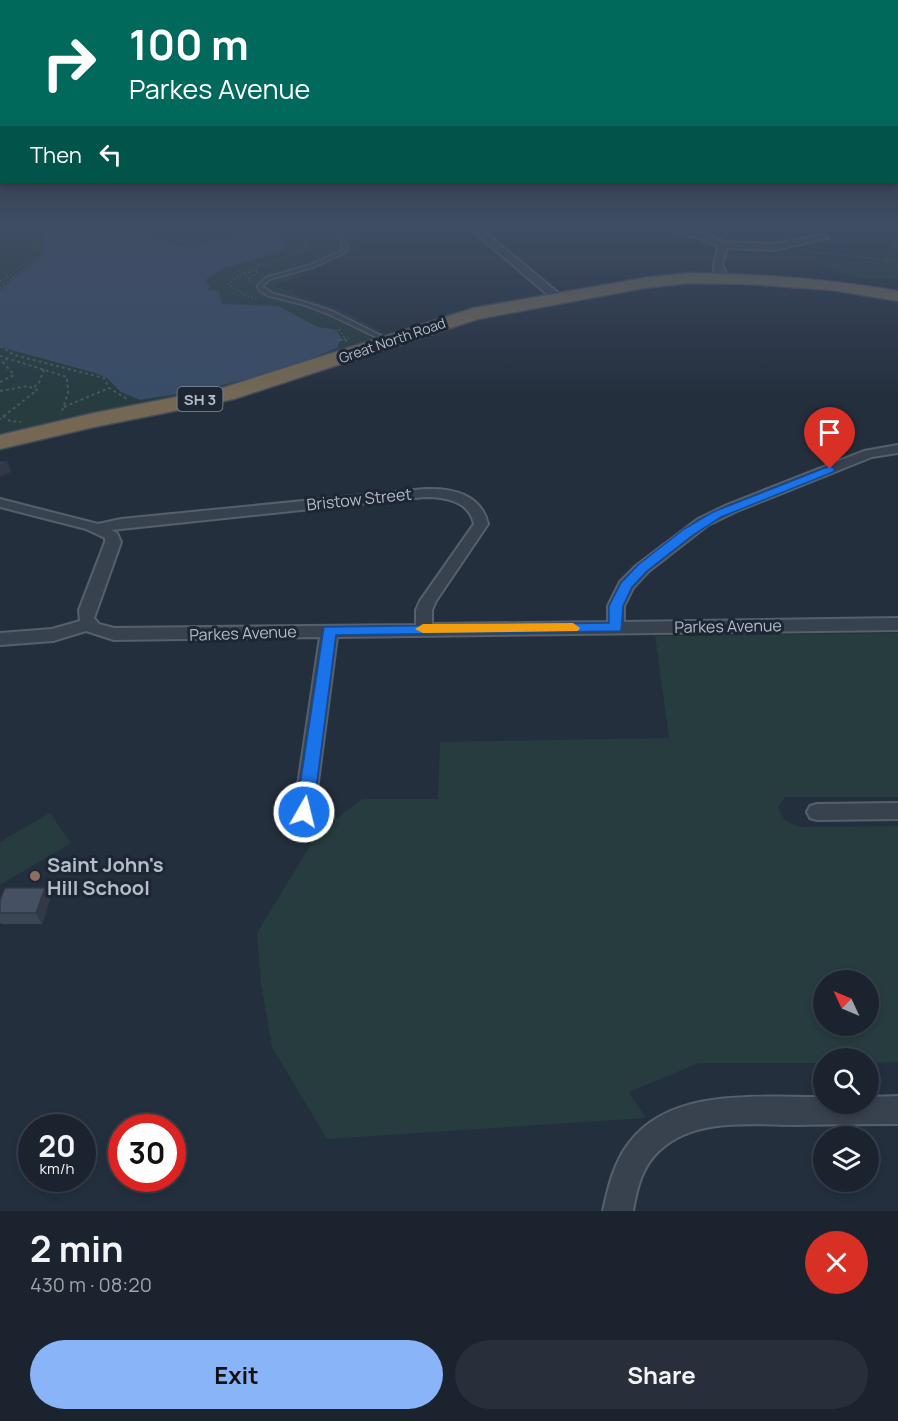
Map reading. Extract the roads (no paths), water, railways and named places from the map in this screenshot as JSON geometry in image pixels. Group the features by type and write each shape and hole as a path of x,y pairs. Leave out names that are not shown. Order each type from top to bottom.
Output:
{"highway":[{"name":"Great North Road","path":"0,442 62,417 225,393 474,314 652,283"},
{"name":"Great North Road","path":"798,283 898,296"}],"street":[{"path":"539,283 558,298"},
{"path":"616,627 616,606 626,586 643,568 703,522 732,508 869,454 898,449"},
{"name":"Bristow Street","path":"100,528 122,523 425,493 455,496 465,500 478,511 481,524 428,601 424,610 424,629"},
{"path":"0,503 100,528 112,536 113,542 87,610 86,618 89,624 53,635 0,639"},
{"name":"Parkes Avenue","path":"89,624 104,632 130,635 898,624"},
{"path":"304,812 329,631"},
{"path":"817,812 898,811"},
{"path":"618,1211 621,1191 639,1152 652,1137 669,1125 692,1116 721,1112 898,1110"}],"lane":[{"path":"263,283 259,286 262,291 336,313 388,341"}],"water":[{"path":"9,283 207,283 210,286 208,290 219,291 222,304 278,306 318,327 337,330 341,338 337,348 305,361 244,380 198,391 140,400 121,392 107,378 95,373 0,345 0,290"}],"place":[{"name":"Saint John's Hill School","path":"35,876"}]}
